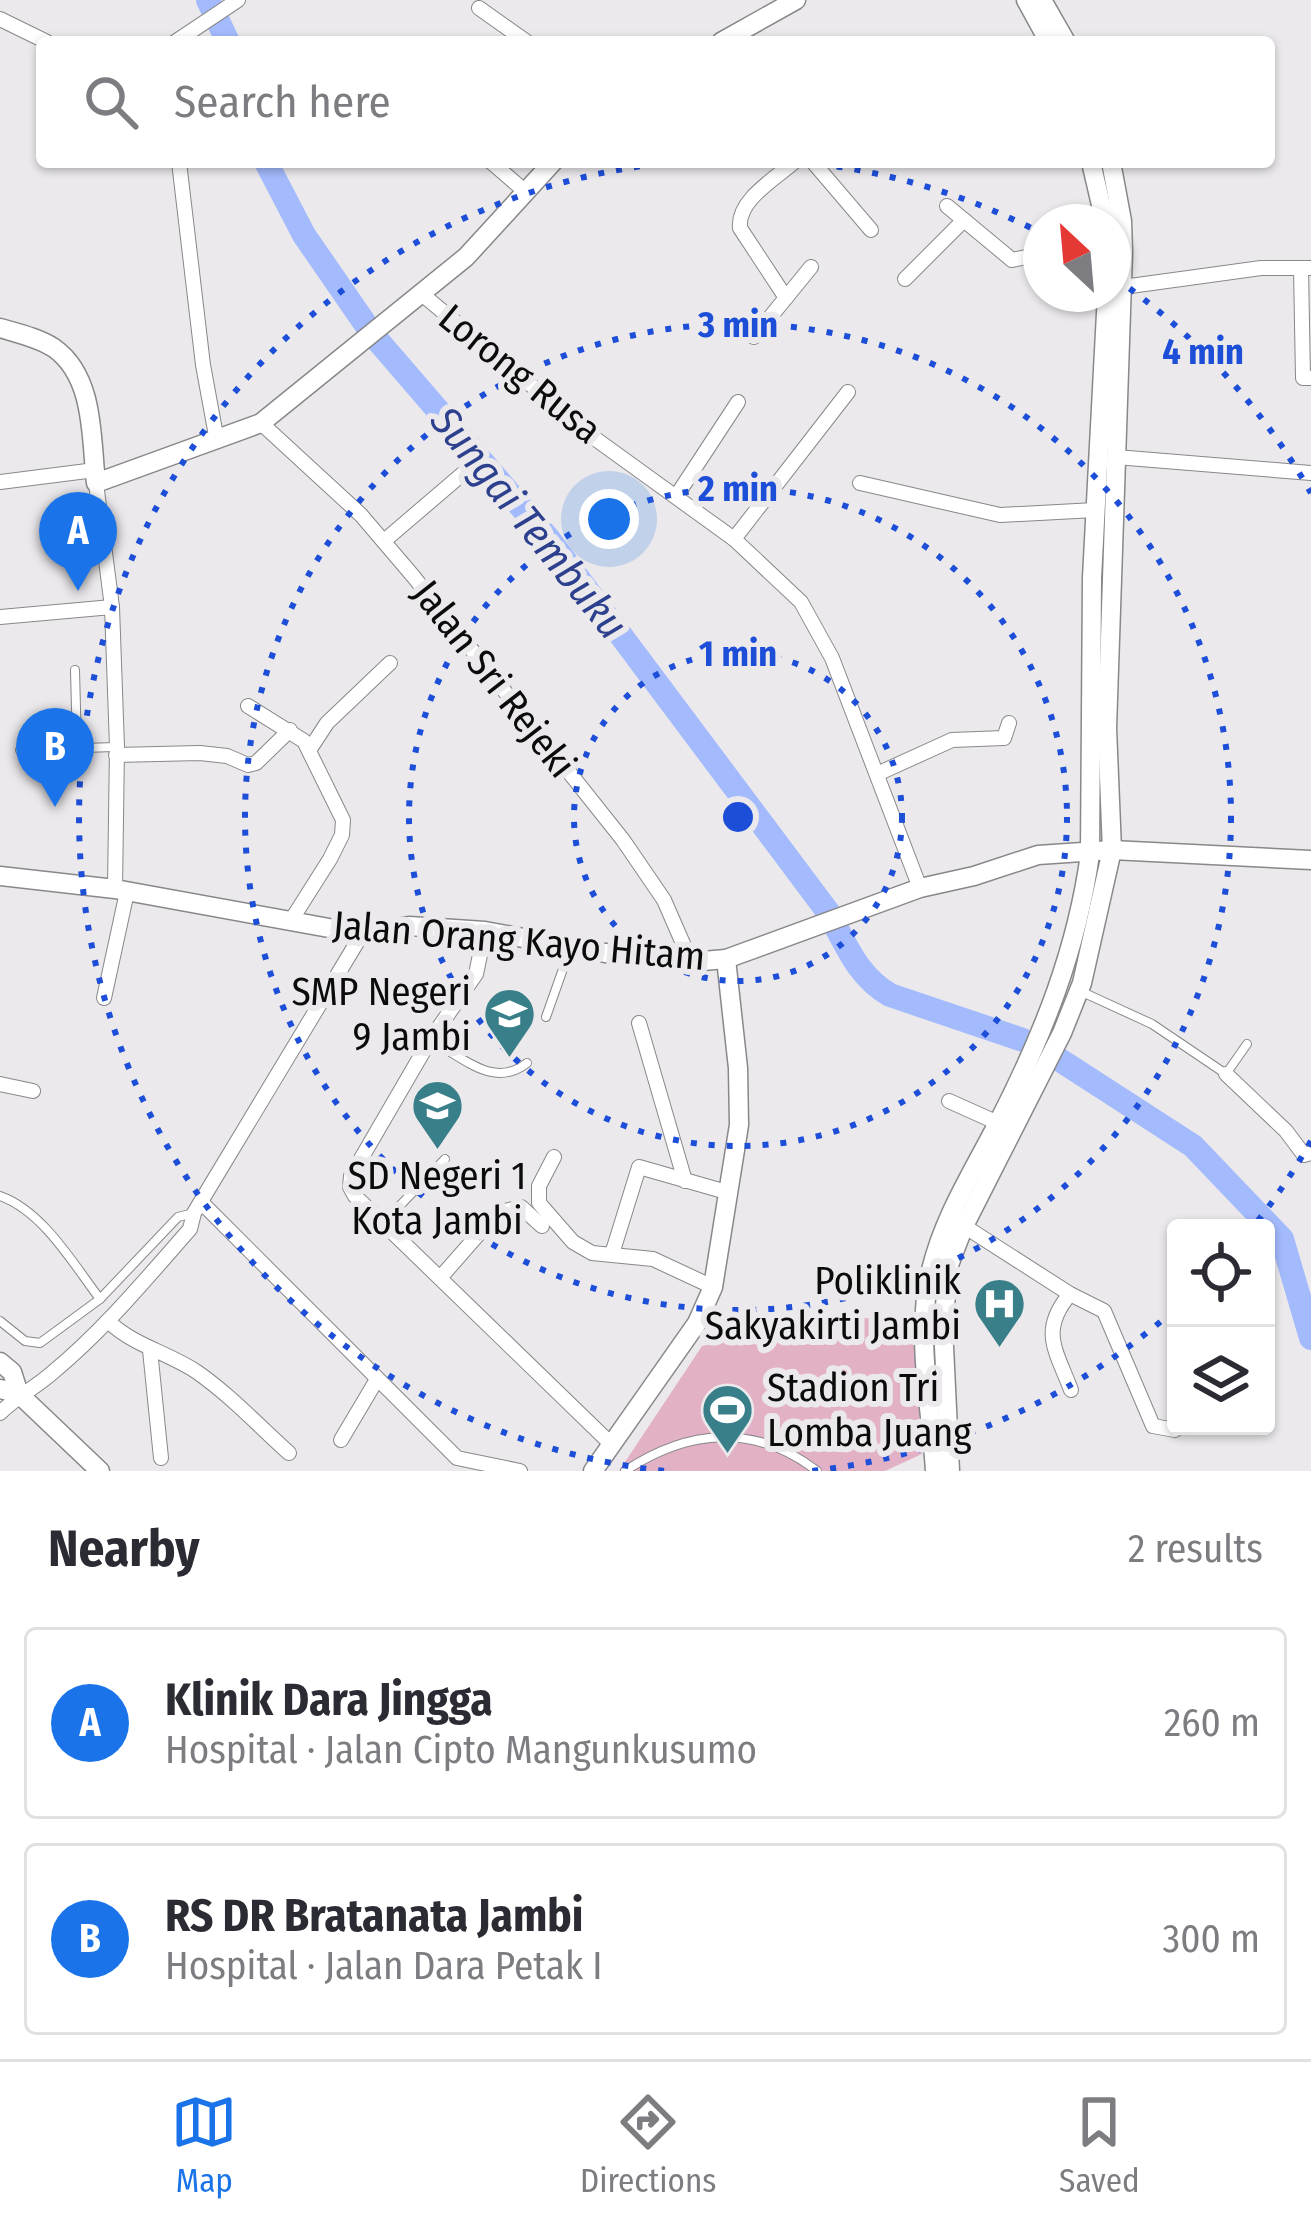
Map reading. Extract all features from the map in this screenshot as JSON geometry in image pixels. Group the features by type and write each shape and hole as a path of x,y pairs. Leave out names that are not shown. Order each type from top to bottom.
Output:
{"main road":[{"path":"1026,0 1046,36"},
{"path":"1042,0 1063,36"},
{"path":"733,36 773,5"},
{"path":"0,328 53,347 69,362 86,403 95,476 217,441 261,422 423,295 548,168"},
{"path":"1093,168 1101,204"},
{"path":"1112,168 1119,204"},
{"path":"1102,576 1095,510 1113,312"},
{"path":"934,1471 924,1339 930,1272 947,1219 1060,990 1090,854 1102,576 1116,457 1115,312"},
{"path":"950,1471 944,1292 949,1265 1062,1033 1078,990 1112,850 1101,608"},
{"name":"Jalan Orang Kayo Hitam","path":"0,876 121,891 362,934 409,926 485,931 691,962 726,959 920,888 1038,855 1112,850 1311,860"},
{"path":"593,1471 697,1323 713,1286 739,1125 726,959"},
{"path":"0,1362 12,1372 10,1392 100,1471"}],"street":[{"path":"184,36 238,0"},
{"path":"479,8 519,36"},
{"path":"0,19 36,37"},
{"path":"180,168 217,441"},
{"path":"498,168 527,194"},
{"path":"786,298 740,228 739,216 787,168"},
{"path":"821,168 871,230"},
{"path":"947,206 1012,260 1023,258"},
{"path":"905,279 964,220"},
{"path":"754,337 811,267"},
{"path":"1131,288 1261,268 1306,268 1303,378 1311,378"},
{"name":"Lorong Rusa","path":"423,295 563,413 734,539 801,602 818,629 920,888"},
{"path":"734,539 848,392"},
{"path":"677,495 738,402"},
{"name":"Jalan Sri Rejeki","path":"261,422 384,541 623,840 664,900 691,962"},
{"path":"1116,457 1311,472"},
{"path":"384,541 467,470"},
{"path":"0,482 95,476 112,607 121,891 104,998"},
{"path":"860,483 1000,515 1095,510"},
{"path":"0,617 112,607"},
{"path":"310,749 327,723 390,663"},
{"path":"248,706 290,730 310,749 340,809 342,835 292,919"},
{"path":"877,774 952,740 1004,738 1009,723"},
{"path":"117,751 200,753 227,756 248,765 290,730"},
{"path":"485,931 476,974 430,1040 351,1176 350,1187 611,1444"},
{"path":"0,1413 10,1392 49,1377 108,1322 190,1229 198,1208 362,934"},
{"path":"639,1023 685,1180"},
{"path":"1226,1074 1286,1131 1304,1155 1311,1153"},
{"path":"0,1084 33,1091"},
{"path":"949,1101 998,1123"},
{"path":"554,1157 539,1186 539,1203 573,1242 592,1253 653,1259 713,1286"},
{"path":"612,1254 639,1167 730,1193"},
{"path":"440,1278 497,1213 521,1207 542,1226"},
{"path":"198,1208 376,1381 454,1465 520,1471"},
{"path":"964,1226 1104,1311 1153,1426 1167,1429"},
{"path":"1070,1294 1058,1309 1051,1331 1071,1390"},
{"path":"108,1322 127,1339 208,1380 289,1453"},
{"path":"150,1350 161,1458"},
{"path":"341,1440 376,1381"}],"lane":[{"path":"75,670 77,748"},
{"path":"20,750 117,751"},
{"path":"546,1017 571,947"},
{"path":"1078,990 1152,1024 1226,1074 1247,1044"},
{"path":"430,1040 496,1076 512,1074 527,1063"},
{"path":"383,1223 445,1159"},
{"path":"0,1196 15,1201 58,1244 100,1299"},
{"path":"0,1321 25,1341 40,1343 100,1299 178,1217 198,1208"},
{"path":"625,1471 657,1450 722,1436 766,1442 818,1471"}],"shaded area":[{"path":"854,1317 913,1322 922,1454 885,1471 619,1471 702,1346"}],"waterway":[{"name":"Sungai Tembuku","path":"208,0 225,36"},
{"name":"Sungai Tembuku","path":"269,168 304,235 373,335 548,538 828,912 869,979 890,995 1023,1040"},
{"name":"Sungai Tembuku","path":"1060,1060 1193,1146 1282,1239 1311,1338"}],"place":[{"name":"Klinik Dara Jingga","path":"78,591"},
{"name":"RS DR Bratanata Jambi","path":"55,807"},
{"name":"SMP Negeri 9 Jambi","path":"510,1060"},
{"name":"SD Negeri 1 Kota Jambi","path":"437,1152"},
{"name":"Poliklinik Sakyakirti Jambi","path":"1000,1349"},
{"name":"Stadion Tri Lomba Juang","path":"728,1456"}]}
